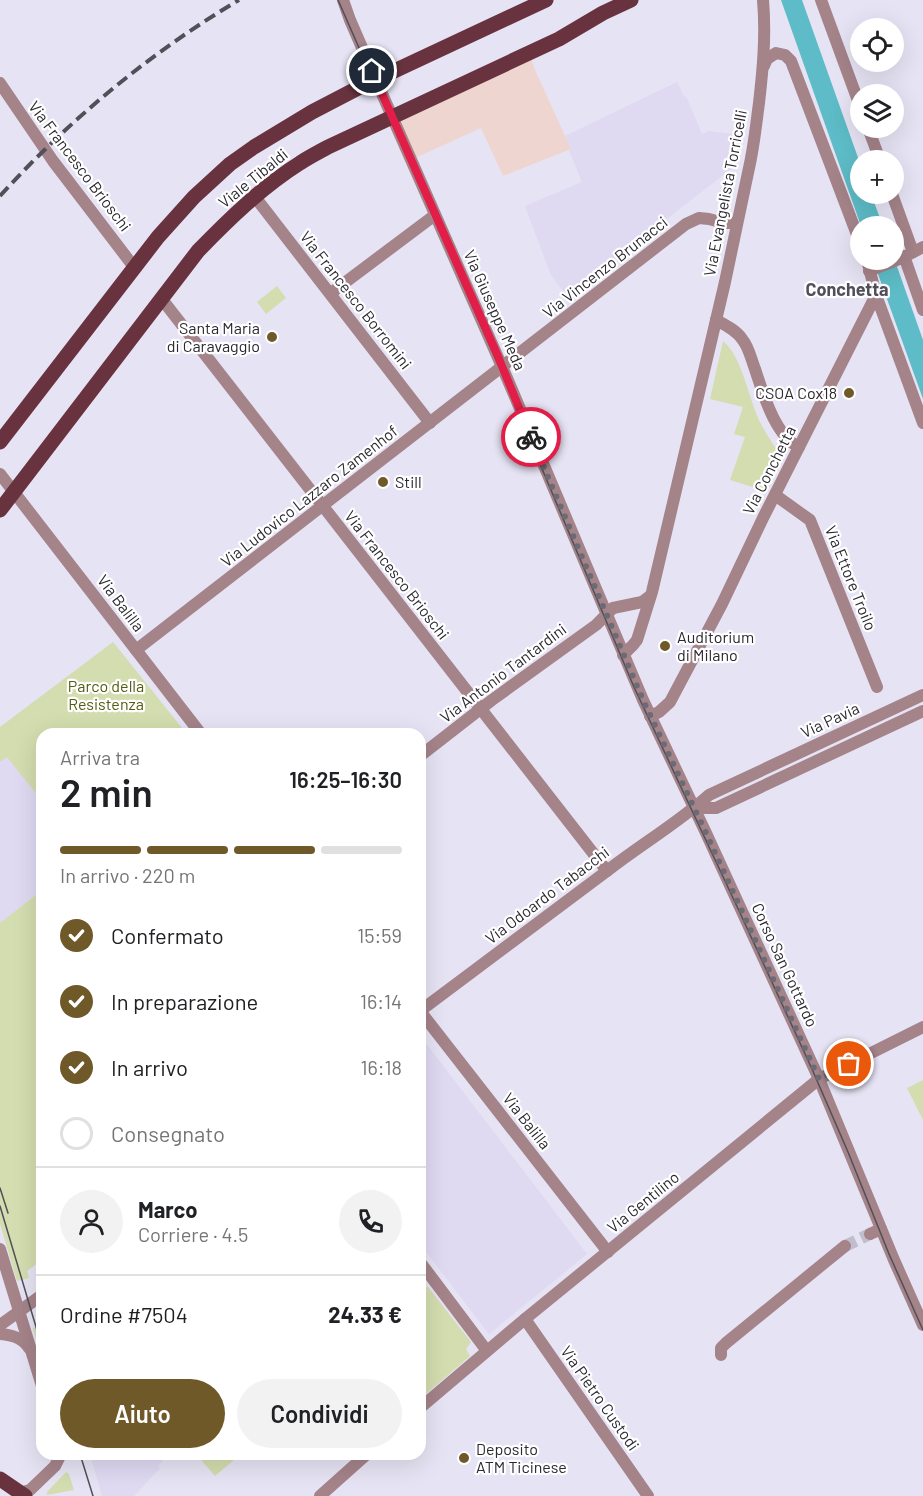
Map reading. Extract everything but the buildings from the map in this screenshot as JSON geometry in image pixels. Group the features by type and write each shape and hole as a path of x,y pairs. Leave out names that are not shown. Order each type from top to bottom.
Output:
{"main road":[{"name":"Viale Tibaldi","path":"0,442 158,237 194,197 230,164 312,112 546,0"},
{"name":"Viale Tibaldi","path":"0,510 198,251 225,223 277,179 328,147 559,39 603,13 631,0"},
{"path":"0,1479 21,1495"}],"street":[{"name":"Via Giuseppe Meda","path":"338,0 350,20"},
{"name":"Via Giuseppe Meda","path":"343,0 502,367 623,655"},
{"name":"Via Evangelista Torricelli","path":"623,655 637,640 650,596 716,320 753,151 763,69 765,28 763,0"},
{"path":"821,0 852,84"},
{"path":"763,69 767,59 774,54 783,54 791,61 850,216"},
{"name":"Via Francesco Brioschi","path":"0,83 53,161 134,267"},
{"name":"Via Francesco Borromini","path":"255,197 430,423"},
{"path":"895,204 910,253 923,310"},
{"path":"331,293 435,215"},
{"name":"Via Vincenzo Brunacci","path":"502,367 686,224 699,218 736,223"},
{"path":"873,270 876,295 923,423"},
{"name":"Via Conchetta","path":"650,716 659,712 670,702 722,604 774,495 876,295"},
{"name":"Via Francesco Brioschi","path":"161,298 607,871"},
{"path":"716,320 742,339 775,421 787,439 799,447"},
{"name":"Via Ludovico Lazzaro Zamenhof","path":"136,650 502,367"},
{"name":"Via Balilla","path":"0,474 196,728"},
{"name":"Via Ettore Troilo","path":"774,495 810,520 878,687"},
{"name":"Via Antonio Tantardini","path":"426,751 606,616 613,608 642,602 650,596"},
{"name":"Corso San Gottardo","path":"623,655 819,1079 875,1232 923,1325"},
{"name":"Via Pavia","path":"694,808 709,795 923,695"},
{"name":"Via Pavia","path":"694,808 716,808 923,711"},
{"path":"750,776 756,790"},
{"name":"Via Odoardo Tabacchi","path":"426,1007 694,808"},
{"name":"Via Balilla","path":"426,1019 608,1252"},
{"name":"Via Gentilino","path":"426,1403 819,1079 923,1027"},
{"path":"721,1355 720,1348 845,1246"},
{"path":"0,1249 36,1368"},
{"path":"426,1271 487,1351"},
{"path":"0,1325 36,1299"},
{"name":"Via Pietro Custodi","path":"525,1319 648,1496"},
{"path":"0,1334 24,1341 30,1349"},
{"path":"21,1495 30,1490 55,1466 58,1460"},
{"path":"320,1496 361,1460"}],"shaded area":[{"path":"530,55 571,149 503,176 481,128 415,158 397,116"},
{"path":"677,82 684,97 686,96 702,134 709,131 741,135 735,166 567,296 551,275 525,206 582,182 565,136"},
{"path":"7,756 36,793 36,895 0,923 0,762"},
{"path":"426,1043 587,1254 489,1334 426,1252"},
{"path":"92,1460 163,1460 158,1466 160,1468 134,1496 102,1496"}],"green space":[{"path":"277,286 286,298 266,314 257,302"},
{"path":"723,341 735,357 760,422 782,458 766,491 730,480 745,437 734,434 743,407 710,399"},
{"name":"Parco della Resistenza","path":"113,642 182,728 36,728 36,793 7,757 0,762 0,727"},
{"path":"36,895 36,1264 27,1271 29,1278 17,1281 0,1224 0,923"},
{"path":"923,1080 923,1120 907,1088"},
{"path":"426,1287 471,1342 466,1349 470,1356 426,1394"},
{"path":"201,1460 234,1460 215,1476"},
{"path":"66,1472 69,1474 74,1490 47,1495 47,1492"}],"water":[{"path":"781,0 802,0 855,150 850,150 850,195"},
{"path":"853,204 875,204 879,216 857,216"},
{"path":"877,270 898,270 923,340 923,399"}],"tunnel":[{"path":"845,1246 870,1234"}],"tram line":[{"path":"338,0 500,369 634,687 812,1069 923,1330"},
{"path":"0,1188 8,1213"},
{"path":"0,1206 36,1327"},
{"path":"82,1460 93,1496"}],"railway":[{"path":"0,196 54,141 112,89 174,42 239,0"}],"way so far":[{"path":"531,437 643,700 819,1079 849,1064"}],"place":[{"name":"Santa Maria di Caravaggio","path":"272,337"},
{"name":"CSOA Cox18","path":"849,393"},
{"name":"Still","path":"383,482"},
{"name":"Auditorium di Milano","path":"665,646"},
{"name":"Deposito ATM Ticinese","path":"464,1458"}],"district":[{"name":"Conchetta","path":"847,290"}],"route":[{"path":"372,71 497,354 531,437"}]}
